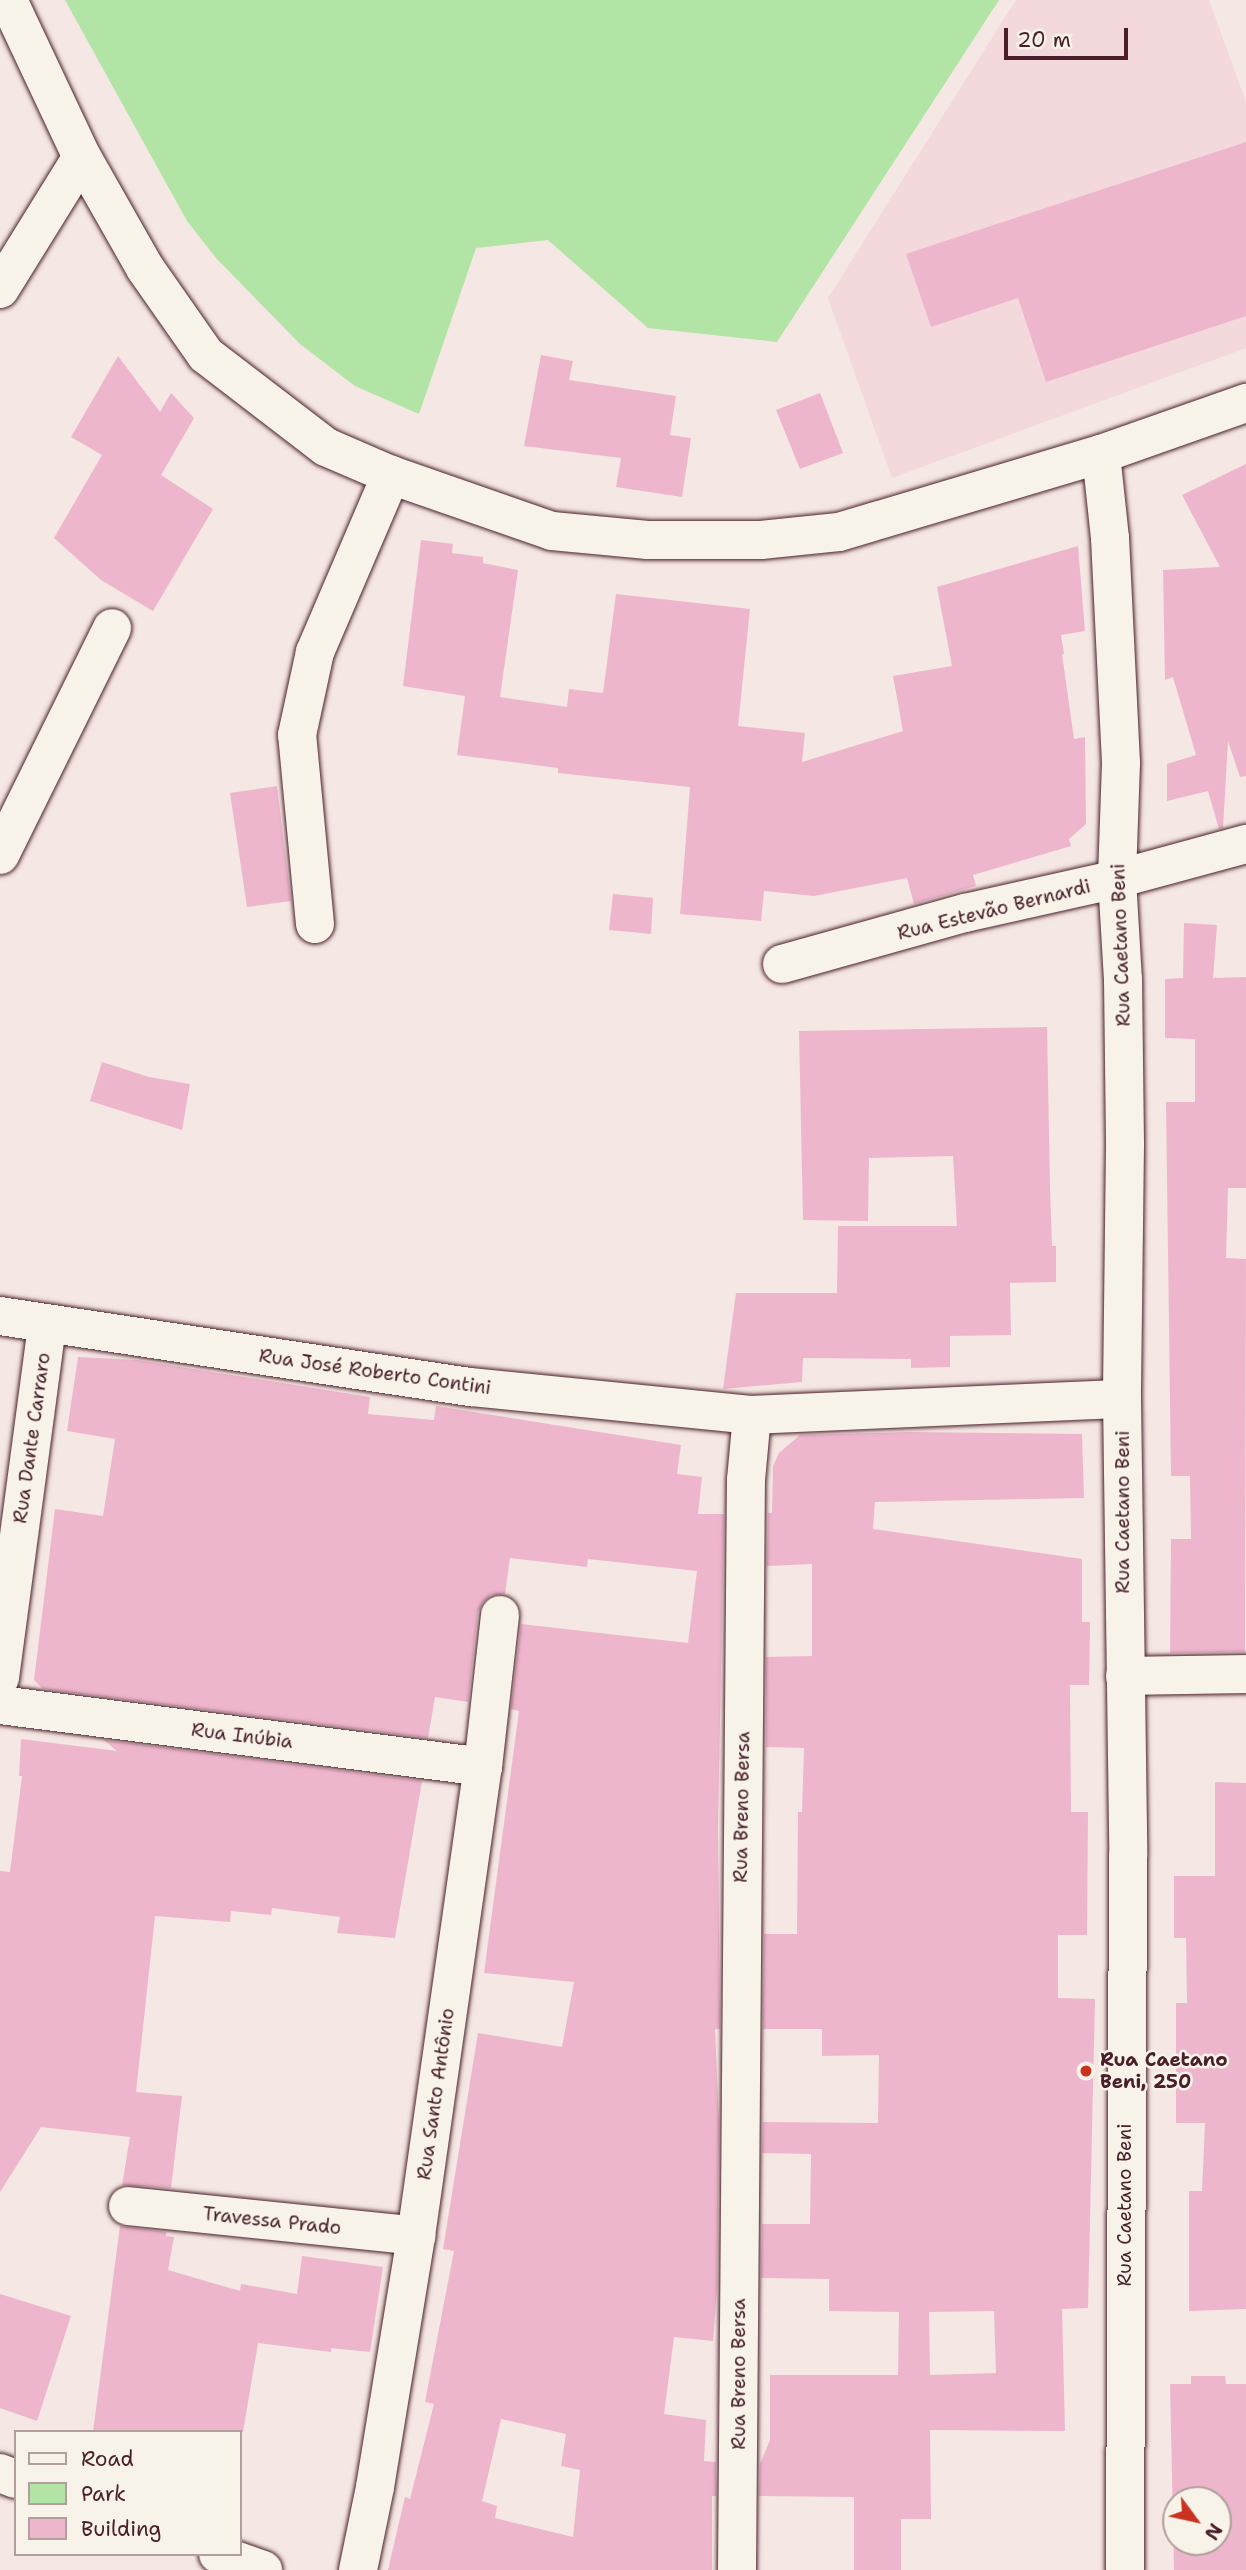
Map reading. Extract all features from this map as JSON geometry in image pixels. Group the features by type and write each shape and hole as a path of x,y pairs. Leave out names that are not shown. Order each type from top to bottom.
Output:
{"street":[{"path":"8,0 82,157 145,268 206,355 326,447 391,475 552,531 648,540 761,541 839,532 1101,454 1246,402"},
{"path":"0,289 82,157"},
{"name":"Rua Caetano Beni","path":"1101,454 1110,538 1121,763 1117,879 1125,1131 1122,1399 1125,1676 1125,2570"},
{"path":"315,924 297,735 315,652 391,475"},
{"path":"0,855 112,628"},
{"name":"Rua Estevão Bernardi","path":"782,964 965,913 1117,879 1246,844"},
{"name":"Rua José Roberto Contini","path":"0,1316 471,1387 752,1415"},
{"name":"Rua Dante Carraro","path":"0,1678 47,1324"},
{"path":"752,1415 1122,1399"},
{"name":"Rua Breno Bersa","path":"737,2570 746,1480 752,1415"},
{"name":"Rua Santo Antônio","path":"358,2570 375,2487 416,2236 483,1767 500,1615"},
{"path":"1125,1676 1246,1674"},
{"name":"Rua Inúbia","path":"0,1705 483,1767"},
{"name":"Travessa Prado","path":"128,2206 416,2236"},
{"path":"224,2556 263,2570"}],"shaded area":[{"path":"1016,0 1209,0 1246,102 1246,348 892,478 828,298"}],"green space":[{"path":"65,0 999,0 777,342 648,328 548,240 476,248 419,414 355,386 300,344 217,259 187,221"}],"building":[{"path":"1246,142 1246,316 1046,382 1018,298 931,327 906,254"},
{"path":"541,355 573,361 569,380 676,396 670,435 691,438 682,497 616,487 621,458 524,446"},
{"path":"118,356 160,412 171,393 194,418 161,475 213,509 153,611 101,580 54,538 102,455 71,437"},
{"path":"820,393 843,453 800,469 776,410"},
{"path":"1246,464 1246,776 1240,777 1228,741 1223,828 1219,829 1208,791 1167,801 1167,764 1196,755 1173,677 1165,680 1163,570 1220,567 1182,495"},
{"path":"421,540 453,544 452,553 483,557 483,563 518,570 500,697 567,707 569,689 603,693 616,594 750,609 738,726 805,733 802,762 903,731 893,676 952,666 937,587 1078,546 1085,631 1061,635 1074,739 1085,737 1086,824 1069,839 1071,846 973,875 976,886 914,904 907,878 814,896 764,891 761,921 680,914 690,787 558,773 558,768 457,755 465,696 403,686"},
{"path":"277,786 291,901 247,907 230,793"},
{"path":"613,894 653,898 651,934 609,930"},
{"path":"1184,923 1217,925 1213,978 1246,977 1246,1188 1228,1188 1226,1258 1246,1259 1245,1652 1170,1653 1171,1539 1191,1539 1190,1476 1171,1476 1166,1102 1195,1102 1195,1039 1165,1038 1165,979 1183,978"},
{"path":"1047,1027 1052,1246 1056,1246 1056,1282 1010,1283 1011,1335 950,1336 950,1367 911,1368 911,1359 803,1358 802,1382 723,1389 736,1293 837,1293 838,1226 957,1226 953,1156 869,1158 868,1221 803,1220 799,1031"},
{"path":"102,1062 149,1077 190,1084 182,1130 90,1101"},
{"path":"78,1357 137,1360 370,1397 368,1414 434,1420 436,1406 681,1445 677,1474 702,1477 698,1514 724,1514 718,1825 720,2029 715,2029 719,2122 717,2290 713,2341 674,2337 664,2414 706,2420 704,2461 716,2462 716,2496 712,2496 712,2570 388,2570 405,2497 410,2499 434,2404 425,2402 454,2251 443,2249 478,2033 562,2047 574,1982 484,1973 519,1711 511,1709 521,1624 688,1643 697,1571 588,1559 587,1567 510,1558 505,1594 491,1595 483,1602 478,1612 468,1702 435,1697 428,1738 43,1689 34,1680 55,1509 103,1516 115,1439 67,1431","holes":["501,2419 566,2434 561,2466 580,2470 573,2537 495,2518 497,2506 482,2501"]},
{"path":"911,1432 1082,1434 1084,1498 875,1502 873,1529 1082,1559 1082,1622 1090,1622 1089,1685 1070,1685 1071,1812 1088,1812 1087,1935 1058,1935 1058,1998 1095,1999 1088,2308 1062,2309 1065,2431 930,2430 931,2519 901,2519 901,2570 854,2570 854,2497 759,2496 760,2464 770,2440 770,2375 898,2375 899,2312 829,2311 829,2279 761,2278 762,2224 810,2224 811,2154 762,2153 763,2122 878,2123 879,2055 822,2056 822,2029 763,2029 764,1934 797,1934 798,1812 802,1812 804,1748 766,1747 766,1657 812,1656 812,1564 767,1566 768,1513 772,1513 773,1466 779,1453 800,1435","holes":["994,2311 996,2373 930,2375 929,2312"]},
{"path":"21,1739 117,1751 104,1740 422,1781 395,1938 337,1933 340,1917 272,1908 271,1915 231,1911 230,1922 155,1916 136,2092 182,2096 171,2188 122,2185 130,2137 41,2127 0,2192 0,1871 10,1872 22,1776 19,1776"},
{"path":"1215,1782 1246,1783 1246,2309 1189,2311 1189,2191 1202,2191 1205,2123 1176,2123 1176,2003 1187,2003 1186,1938 1174,1938 1174,1876 1215,1876"},
{"path":"120,2226 166,2232 166,2236 174,2237 168,2270 240,2291 241,2284 297,2294 302,2256 383,2267 370,2352 331,2348 331,2352 258,2343 243,2432 93,2430"},
{"path":"0,2294 71,2316 37,2421 0,2408"},
{"path":"1191,2376 1225,2376 1226,2384 1246,2384 1246,2570 1174,2570 1174,2556 1232,2556 1232,2486 1172,2486 1170,2384 1191,2384"}],"place":[{"name":"Rua Caetano Beni, 250","path":"1086,2071"}]}
